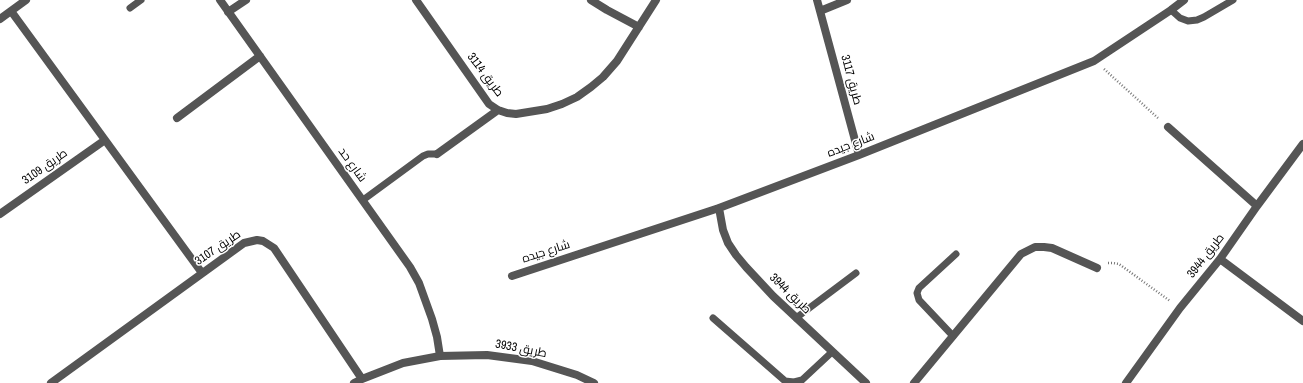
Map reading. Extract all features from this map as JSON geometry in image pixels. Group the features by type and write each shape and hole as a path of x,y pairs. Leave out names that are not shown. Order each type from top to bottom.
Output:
{"street":[{"path":"0,18 26,0"},
{"name":"شارع حد","path":"220,0 399,251 419,283 432,319 440,356"},
{"path":"228,12 246,0"},
{"name":"طريق 3114","path":"416,0 489,104 498,110 516,114 546,109 562,104 577,97 591,87 616,61 656,0"},
{"path":"591,0 639,26"},
{"name":"طريق 3117","path":"817,0 859,155"},
{"path":"820,12 847,0"},
{"path":"1171,10 1173,0"},
{"name":"شارع جيده","path":"512,276 719,208 859,155 1094,61 1183,1"},
{"path":"11,11 202,273"},
{"path":"177,118 260,56"},
{"path":"437,154 498,110"},
{"path":"1168,127 1257,206"},
{"name":"طريق 3109","path":"0,214 105,140"},
{"name":"طريق 3944","path":"1126,383 1180,308 1220,259 1303,144"},
{"name":"طريق 3944","path":"719,208 728,242 736,255 773,296 866,383"},
{"name":"طريق 3107","path":"51,383 244,243 257,240 269,244 274,248 358,381"},
{"path":"914,383 1021,254 1035,247 1052,248 1097,268"},
{"path":"1220,259 1303,321"},
{"name":"طريق 3933","path":"358,381 403,363 440,356 487,355 532,361 577,374 594,383"}],"lane":[{"path":"130,8 141,0"},
{"path":"1171,10 1184,20 1197,20 1233,0"},
{"path":"363,200 423,156 428,154 437,154"},
{"path":"952,336 919,300 917,293 919,288 956,254"},
{"path":"796,318 856,273"},
{"path":"713,318 785,382 802,380 832,352"}],"path":[{"path":"1094,61 1168,127"},
{"path":"1097,268 1113,263 1119,264 1180,308"}]}
